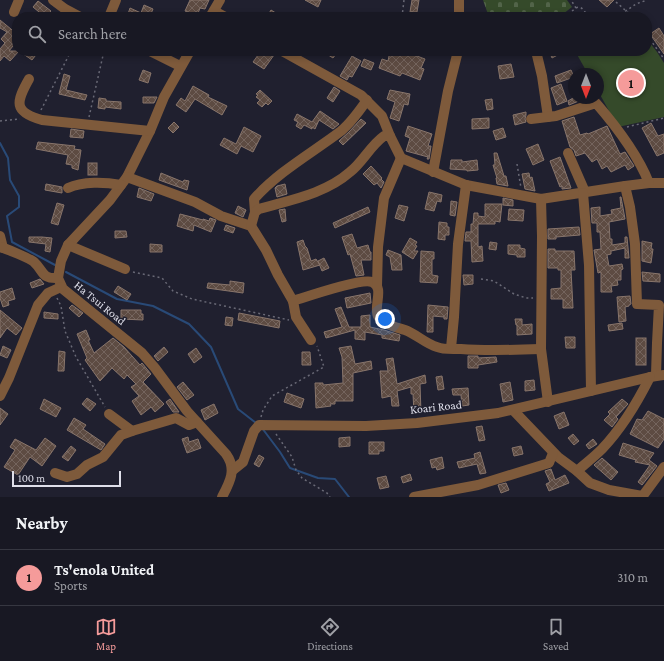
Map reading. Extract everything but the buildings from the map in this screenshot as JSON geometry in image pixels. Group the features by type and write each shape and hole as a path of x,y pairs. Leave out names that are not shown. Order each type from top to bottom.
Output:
{"street":[{"path":"14,12 19,0"},
{"path":"53,0 70,12"},
{"path":"111,12 116,0"},
{"path":"213,12 220,0"},
{"path":"459,0 459,12"},
{"path":"160,56 180,66"},
{"name":"Ha Tsui Road","path":"187,56 164,97 150,131 124,181 110,200 68,244 62,261 57,285 142,354 155,368 196,422 226,454 231,461 233,470"},
{"path":"291,56 361,95 367,100 382,116 401,158 466,186 541,199 625,186 664,183"},
{"path":"433,172 448,90 457,56"},
{"path":"537,56 542,76 548,117"},
{"path":"29,79 19,99 19,104 22,110 34,118 150,131"},
{"path":"251,226 255,212 254,199 264,187 304,156 343,130 367,100"},
{"path":"531,119 556,116 596,103 618,130 645,173 649,183"},
{"path":"255,212 272,205 301,198 329,186 350,172 377,141 384,136 390,136"},
{"path":"568,153 584,192 589,265 591,391"},
{"path":"401,158 384,198 378,247 378,316 386,323 407,331 437,348 487,350 540,349"},
{"path":"68,188 77,184 124,181 195,202 221,216 251,226 266,250 293,301 296,316 311,340"},
{"path":"451,348 458,244 466,186"},
{"path":"577,471 602,449 626,420 638,400 657,376 659,305 638,304 635,244 630,207 625,186"},
{"path":"541,199 540,349 548,402"},
{"path":"0,236 2,247 34,261 42,273 51,278 57,285 38,305 9,378 0,396"},
{"path":"68,244 125,269"},
{"path":"293,301 366,282 372,282 377,286"},
{"name":"Koari Road","path":"233,470 243,462 254,431 259,425 366,426 417,423 498,413 657,376"},
{"path":"513,410 553,453 590,483 609,490 642,496 664,468"},
{"path":"109,414 132,431"},
{"path":"55,473 67,477 77,474 87,465 103,457 121,435 132,431 176,418 189,425 196,422"},
{"path":"414,497 478,485 549,463 553,453"},
{"path":"222,497 227,489 233,470"}],"path":[{"path":"403,12 404,0"},
{"path":"571,0 576,8"},
{"path":"623,12 636,4 647,0"},
{"path":"616,2 627,12"},
{"path":"571,12 578,7 582,8 585,12"},
{"path":"652,42 664,59"},
{"path":"0,121 34,118 55,85 69,56"},
{"path":"88,124 92,99 103,56"},
{"path":"618,130 664,118"},
{"path":"517,164 522,190 521,196"},
{"path":"125,269 162,278 172,291 192,299 288,320 296,316"},
{"path":"481,279 494,281 514,294 526,298 541,298"},
{"path":"57,285 65,330 76,357 97,396 109,414"},
{"path":"262,410 272,396 324,367 318,348 311,340"},
{"path":"271,426 292,457 296,470 302,478 327,493 330,497"}],"green space":[{"path":"483,0 567,0 572,7 566,12 487,12"},
{"path":"652,46 664,63 664,117 618,127 604,102 604,68 585,68 578,56 652,56"}],"waterway":[{"path":"0,143 8,158 10,180 19,196 19,207 7,216 12,242 55,265"},
{"path":"66,272 117,299 153,306 189,324 211,347 238,409 256,423"},
{"path":"262,428 290,468 318,478 335,479 349,497"}],"place":[{"name":"Ts'enola United","path":"631,83"}]}
